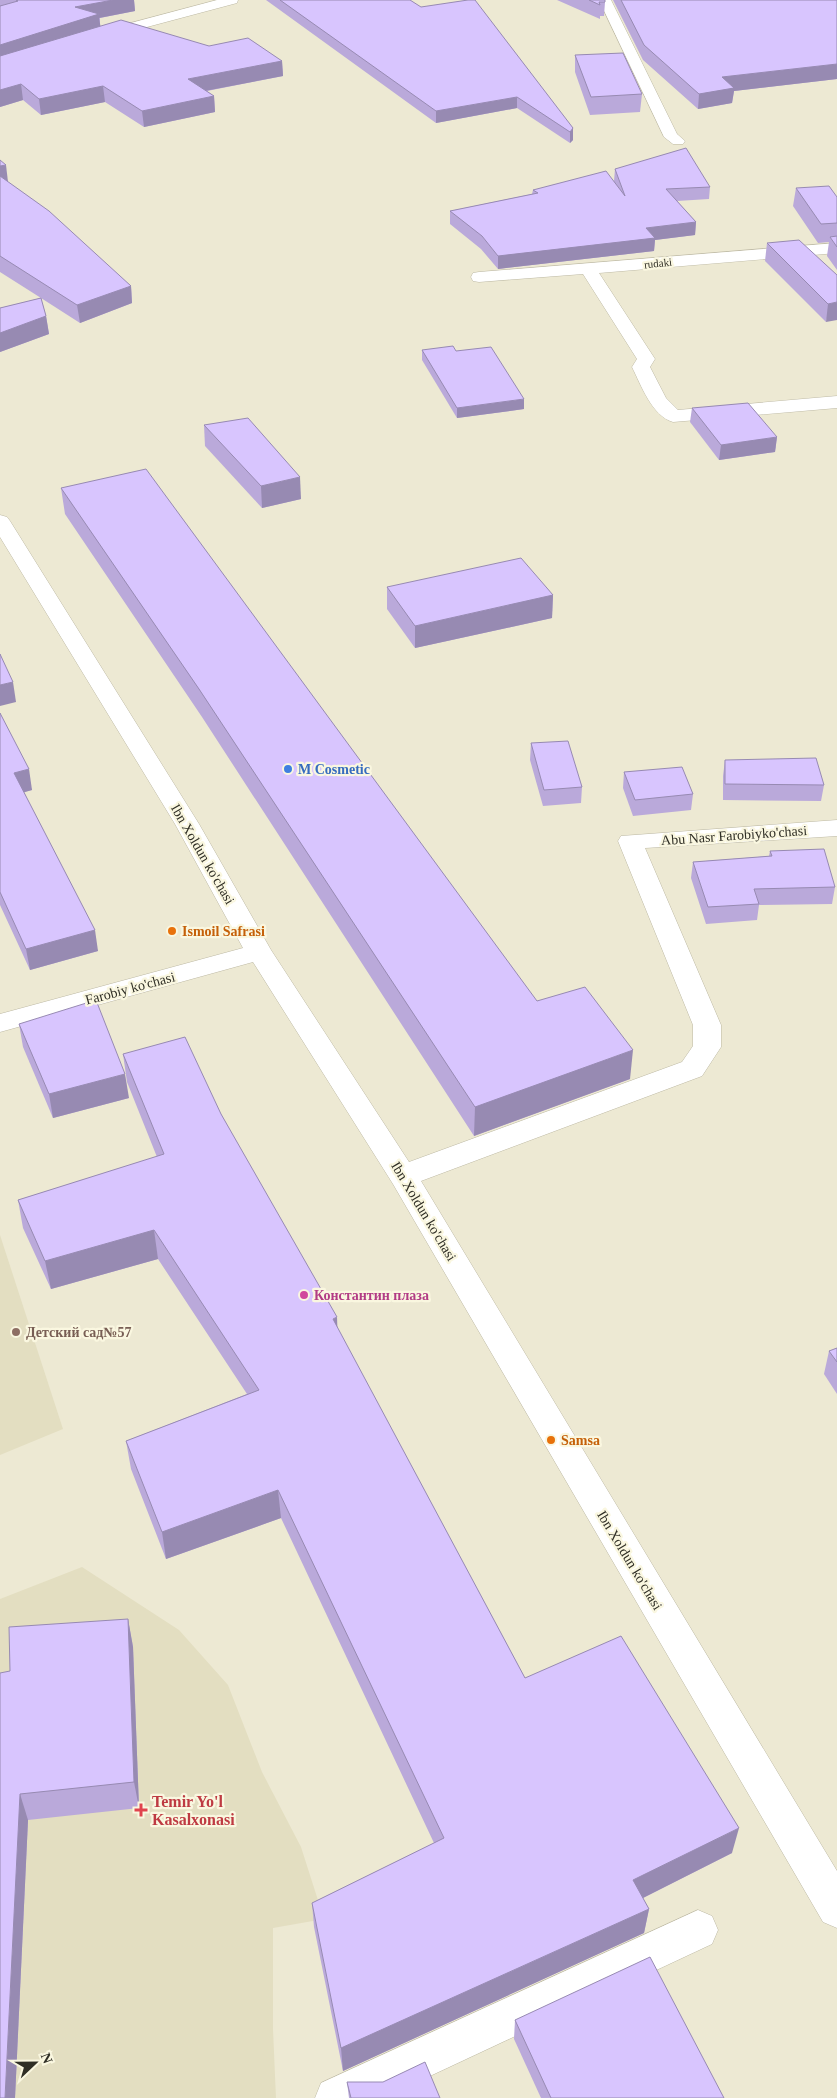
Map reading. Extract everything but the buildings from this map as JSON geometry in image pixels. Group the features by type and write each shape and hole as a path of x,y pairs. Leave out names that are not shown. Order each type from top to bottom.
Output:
{"street":[{"path":"91,38 232,0"},
{"path":"605,0 671,137 678,141"},
{"name":"rudaki","path":"479,277 589,270 740,255 837,248"},
{"path":"589,270 646,360 642,367 658,400 673,416 837,402"},
{"name":"Ibn Xoldun ko'chasi","path":"0,521 187,824 260,952 403,1176 837,1908"},
{"name":"Abu Nasr Farobiyko'chasi","path":"403,1176 692,1068 707,1047 706,1025 630,842 837,828"},
{"name":"Farobiy ko'chasi","path":"0,1023 260,952"},
{"path":"336,2098 698,1930"}],"shaded area":[{"name":"Детский сад№57","path":"0,1235 63,1429 0,1455"},
{"name":"Temir Yo'l Kasalxonasi","path":"82,1567 179,1630 228,1685 262,1772 301,1847 324,1919 273,1928 273,2029 276,2098 0,2098 0,1599"}],"place":[{"name":"M Cosmetic","path":"288,769"},
{"name":"Ismoil Safrasi","path":"172,931"},
{"name":"Константин плаза","path":"304,1295"},
{"name":"Детский сад№57","path":"16,1332"},
{"name":"Samsa","path":"551,1440"},
{"name":"Temir Yo'l Kasalxonasi","path":"141,1810"}]}
